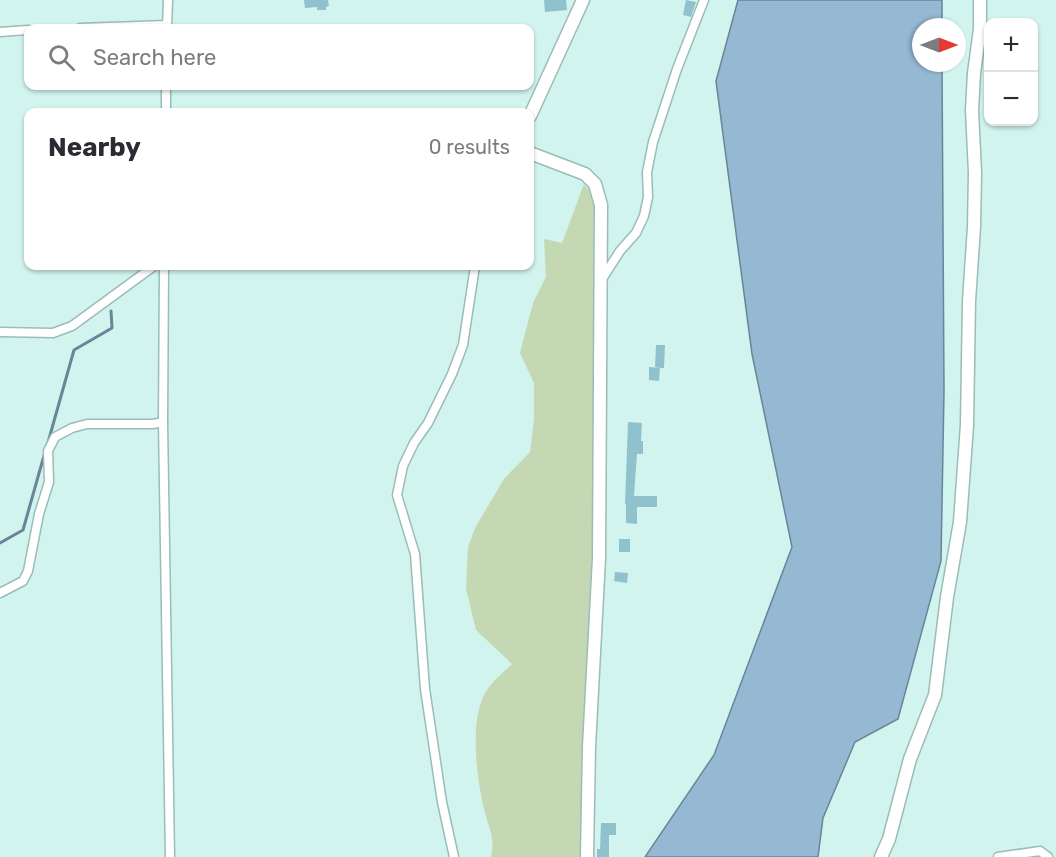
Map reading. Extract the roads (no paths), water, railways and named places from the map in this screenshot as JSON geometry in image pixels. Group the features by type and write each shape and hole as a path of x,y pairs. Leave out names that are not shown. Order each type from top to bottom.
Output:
{"main road":[{"path":"534,108 583,0"},
{"path":"881,857 889,838 910,759 935,695 947,597 960,522 967,425 969,301 974,227 975,172 972,110 980,29 980,0"},
{"path":"534,155 585,174 595,184 601,205 599,558 589,747 587,857"}],"street":[{"path":"167,24 168,0"},
{"path":"601,282 620,251 636,233 644,216 648,197 647,172 653,142 677,69 704,0"},
{"path":"0,32 24,30"},
{"path":"166,90 166,108"},
{"path":"0,332 53,333 72,326 149,270"},
{"path":"164,270 163,422 170,857"},
{"path":"454,857 442,802 425,689 415,554 397,495 403,466 433,413 463,345 474,270"},
{"path":"0,593 23,581 28,571 39,514 49,482 48,451 55,437 72,428 87,424 163,422"},
{"path":"998,857 1040,850 1048,857"}],"water":[{"path":"738,0 942,0 942,18 912,18 912,72 942,72 944,391 941,561 898,719 855,742 823,818 818,857 645,857 714,755 792,547 752,354 716,81"}],"waterway":[{"path":"47,446 74,350 112,328 111,311"},
{"path":"0,543 23,530 45,452"}]}
